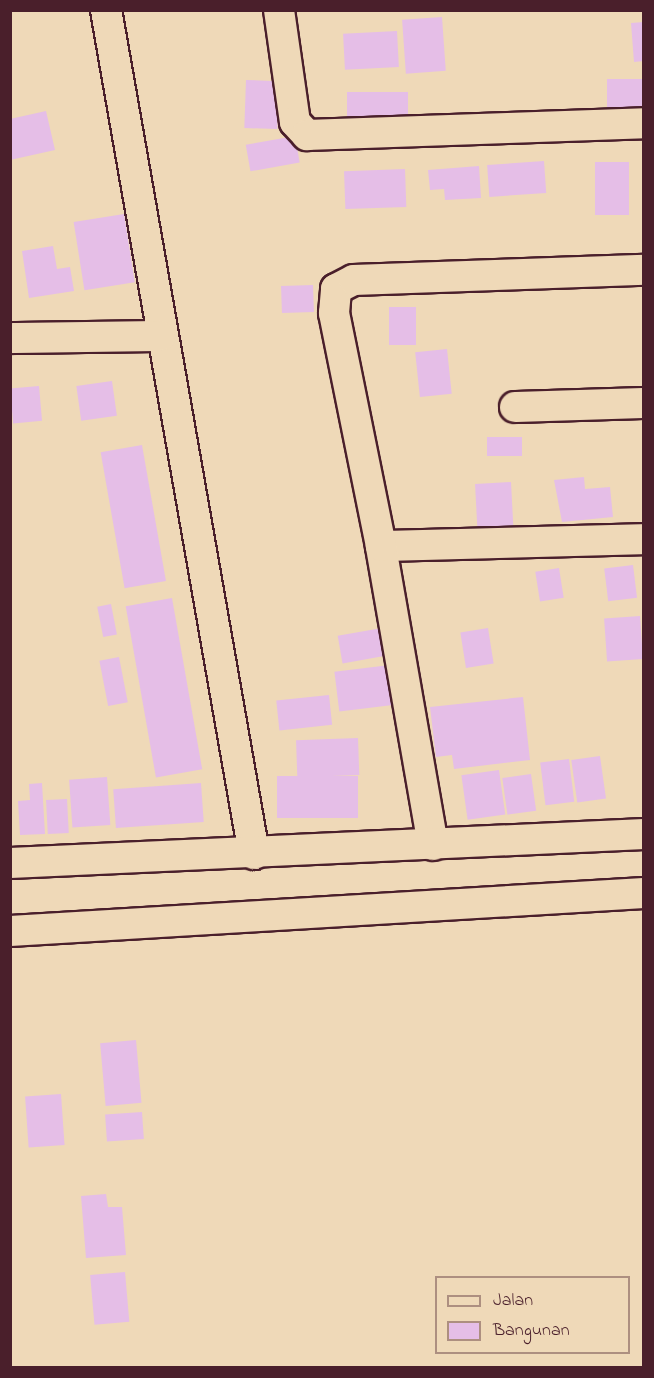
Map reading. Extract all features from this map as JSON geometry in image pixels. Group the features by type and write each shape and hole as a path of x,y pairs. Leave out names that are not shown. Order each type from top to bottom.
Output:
{"street":[{"path":"106,10 160,336 254,854"},
{"path":"279,10 295,122 307,135 644,123"},
{"path":"433,845 381,546 334,313 336,289 354,280 644,270"},
{"path":"10,338 160,336"},
{"path":"515,407 644,403"},
{"path":"381,546 644,539"},
{"path":"10,863 254,854 644,834"},
{"path":"10,931 644,893"}],"building":[{"path":"442,17 446,71 406,74 402,20"},
{"path":"644,22 644,61 634,62 631,23"},
{"path":"397,31 399,67 345,70 343,34"},
{"path":"607,79 644,79 644,110 607,110"},
{"path":"246,80 279,81 277,129 244,128"},
{"path":"347,92 408,92 408,118 347,118"},
{"path":"46,111 55,150 10,160 10,119"},
{"path":"295,136 300,163 250,171 246,145"},
{"path":"544,161 546,193 489,197 487,165"},
{"path":"595,162 629,162 629,215 595,215"},
{"path":"479,166 481,198 445,200 444,189 430,190 428,170"},
{"path":"405,169 406,207 345,209 344,171"},
{"path":"124,214 135,282 84,290 74,222"},
{"path":"53,246 57,269 70,267 74,291 29,298 22,251"},
{"path":"313,285 314,312 282,313 281,286"},
{"path":"389,307 416,307 416,345 389,345"},
{"path":"447,349 452,394 420,397 415,352"},
{"path":"112,381 117,416 81,421 76,386"},
{"path":"39,386 42,421 13,423 10,389"},
{"path":"487,437 522,437 522,456 487,456"},
{"path":"142,445 166,581 125,588 101,452"},
{"path":"584,477 585,489 610,487 613,517 562,522 554,480"},
{"path":"511,482 514,533 478,535 475,484"},
{"path":"633,565 637,598 608,601 604,569"},
{"path":"559,568 564,598 540,601 535,572"},
{"path":"172,598 202,769 156,778 126,606"},
{"path":"111,604 117,634 103,637 97,607"},
{"path":"640,616 643,659 607,661 604,619"},
{"path":"382,628 387,656 343,663 338,636"},
{"path":"488,628 494,664 466,668 460,632"},
{"path":"119,657 128,702 108,706 99,661"},
{"path":"390,665 395,705 339,712 334,672"},
{"path":"329,695 332,725 279,730 276,701"},
{"path":"523,697 530,760 454,769 452,755 436,757 430,707"},
{"path":"358,738 359,775 297,777 296,740"},
{"path":"600,756 606,799 577,803 571,760"},
{"path":"569,759 574,802 545,805 540,763"},
{"path":"499,770 505,815 468,820 461,775"},
{"path":"531,774 536,811 507,815 502,778"},
{"path":"277,776 358,776 358,818 277,818"},
{"path":"107,777 110,825 72,828 69,780"},
{"path":"42,783 45,834 20,835 18,801 30,800 29,784"},
{"path":"201,783 204,822 116,828 113,789"},
{"path":"67,799 69,833 48,834 46,800"},
{"path":"136,1040 141,1103 106,1106 100,1043"},
{"path":"61,1094 65,1145 29,1147 25,1097"},
{"path":"142,1112 144,1139 107,1142 105,1115"},
{"path":"106,1194 108,1207 122,1207 126,1255 86,1258 81,1196"},
{"path":"125,1272 129,1322 94,1325 90,1275"}]}
